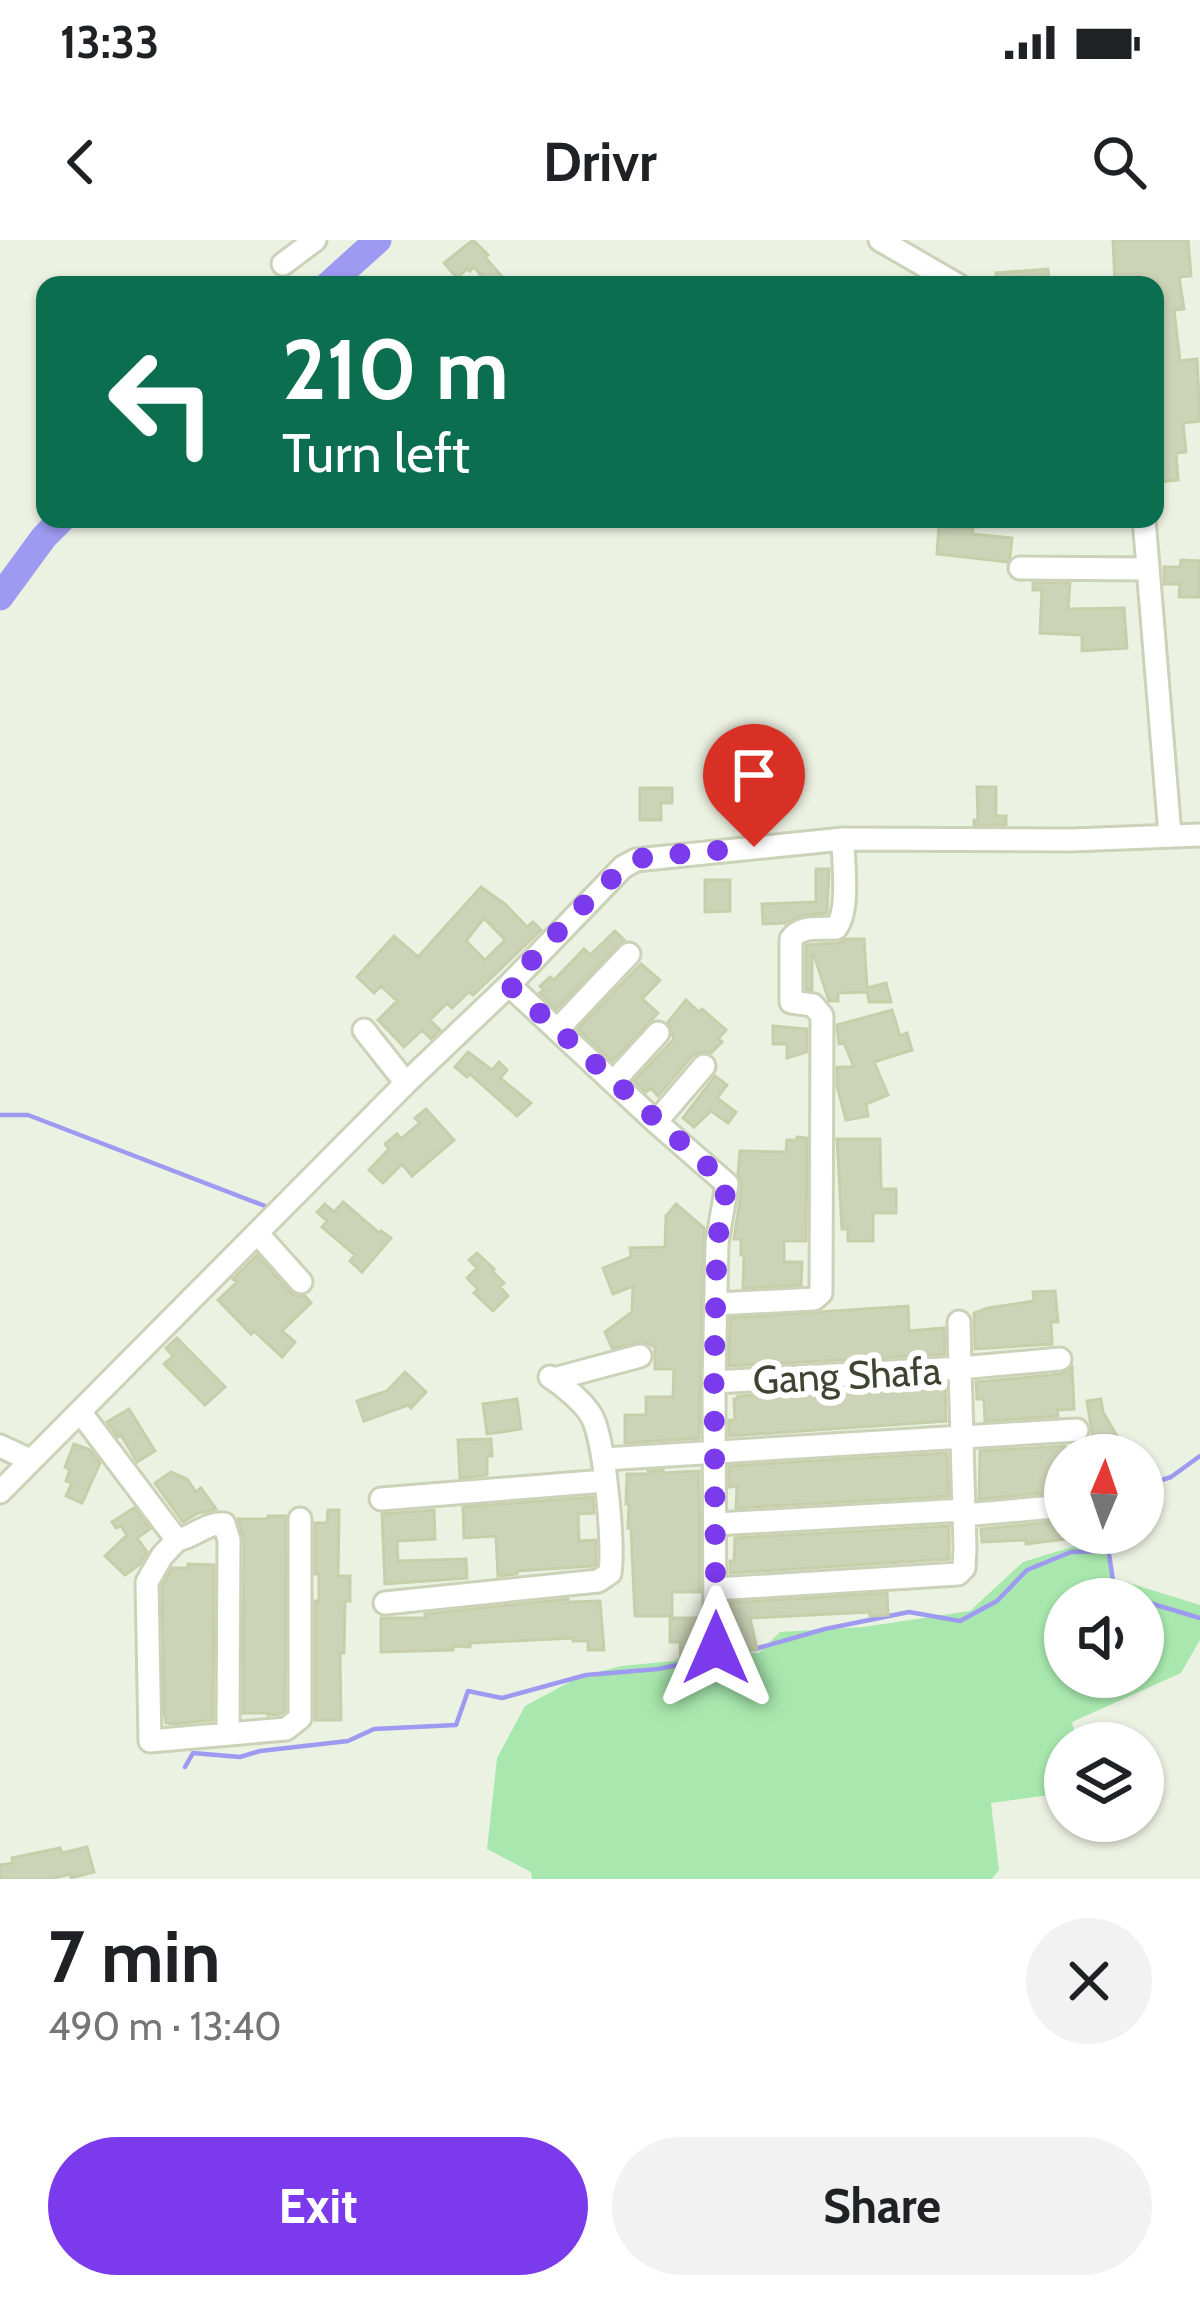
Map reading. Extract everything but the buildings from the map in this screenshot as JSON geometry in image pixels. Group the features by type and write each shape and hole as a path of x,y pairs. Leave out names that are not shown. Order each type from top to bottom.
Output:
{"street":[{"path":"283,264 315,240"},
{"path":"880,240 942,276"},
{"path":"1145,528 1170,835"},
{"path":"1021,568 1148,569"},
{"path":"0,1492 406,1083 636,860 843,839 1200,835"},
{"path":"716,1304 814,1299 821,1293 822,1016 817,1007 791,1002 790,939 795,932 840,925 843,839"},
{"path":"557,1030 629,954"},
{"path":"509,985 727,1184 717,1243 716,1648"},
{"path":"364,1030 406,1083"},
{"path":"614,1081 658,1033"},
{"path":"656,1121 704,1066"},
{"path":"258,1234 301,1282"},
{"path":"959,1322 960,1368 1060,1359"},
{"path":"385,1603 606,1578 611,1566 596,1424 586,1408 552,1378 640,1356"},
{"path":"586,1408 601,1367"},
{"name":"Gang Shafa","path":"714,1382 960,1368 965,1561 961,1574 716,1589"},
{"path":"81,1413 177,1540"},
{"path":"380,1499 716,1454 1077,1430"},
{"path":"0,1446 30,1460"},
{"path":"716,1523 1044,1507"},
{"path":"228,1734 227,1528 214,1523 177,1540 147,1582 150,1741 286,1729 300,1718 301,1519"}],"green space":[{"path":"1049,1554 1109,1554 1113,1578 1044,1578 1044,1698 1125,1698 1072,1722 1044,1722 1044,1796 991,1803 999,1870 992,1879 532,1879 531,1872 487,1849 497,1758 525,1706 579,1677 621,1666 674,1661 692,1648 759,1653 780,1632 863,1627 970,1611 1023,1562"},
{"path":"1164,1594 1200,1605 1200,1640 1181,1673 1164,1681"}],"waterway":[{"path":"338,276 378,240"},
{"path":"0,597 53,528"},
{"path":"0,1115 28,1115 265,1206"},
{"path":"1164,1479 1200,1456"},
{"path":"755,1649 909,1612 960,1621 997,1601 1027,1570 1066,1554"},
{"path":"1109,1554 1113,1578"},
{"path":"1164,1607 1200,1618"},
{"path":"185,1767 193,1753 240,1757 348,1741 374,1729 456,1725 468,1691 502,1698 586,1675 658,1669 744,1651"}],"route":[{"path":"716,1648 717,1243 727,1184 509,985 632,862 754,847"}]}
